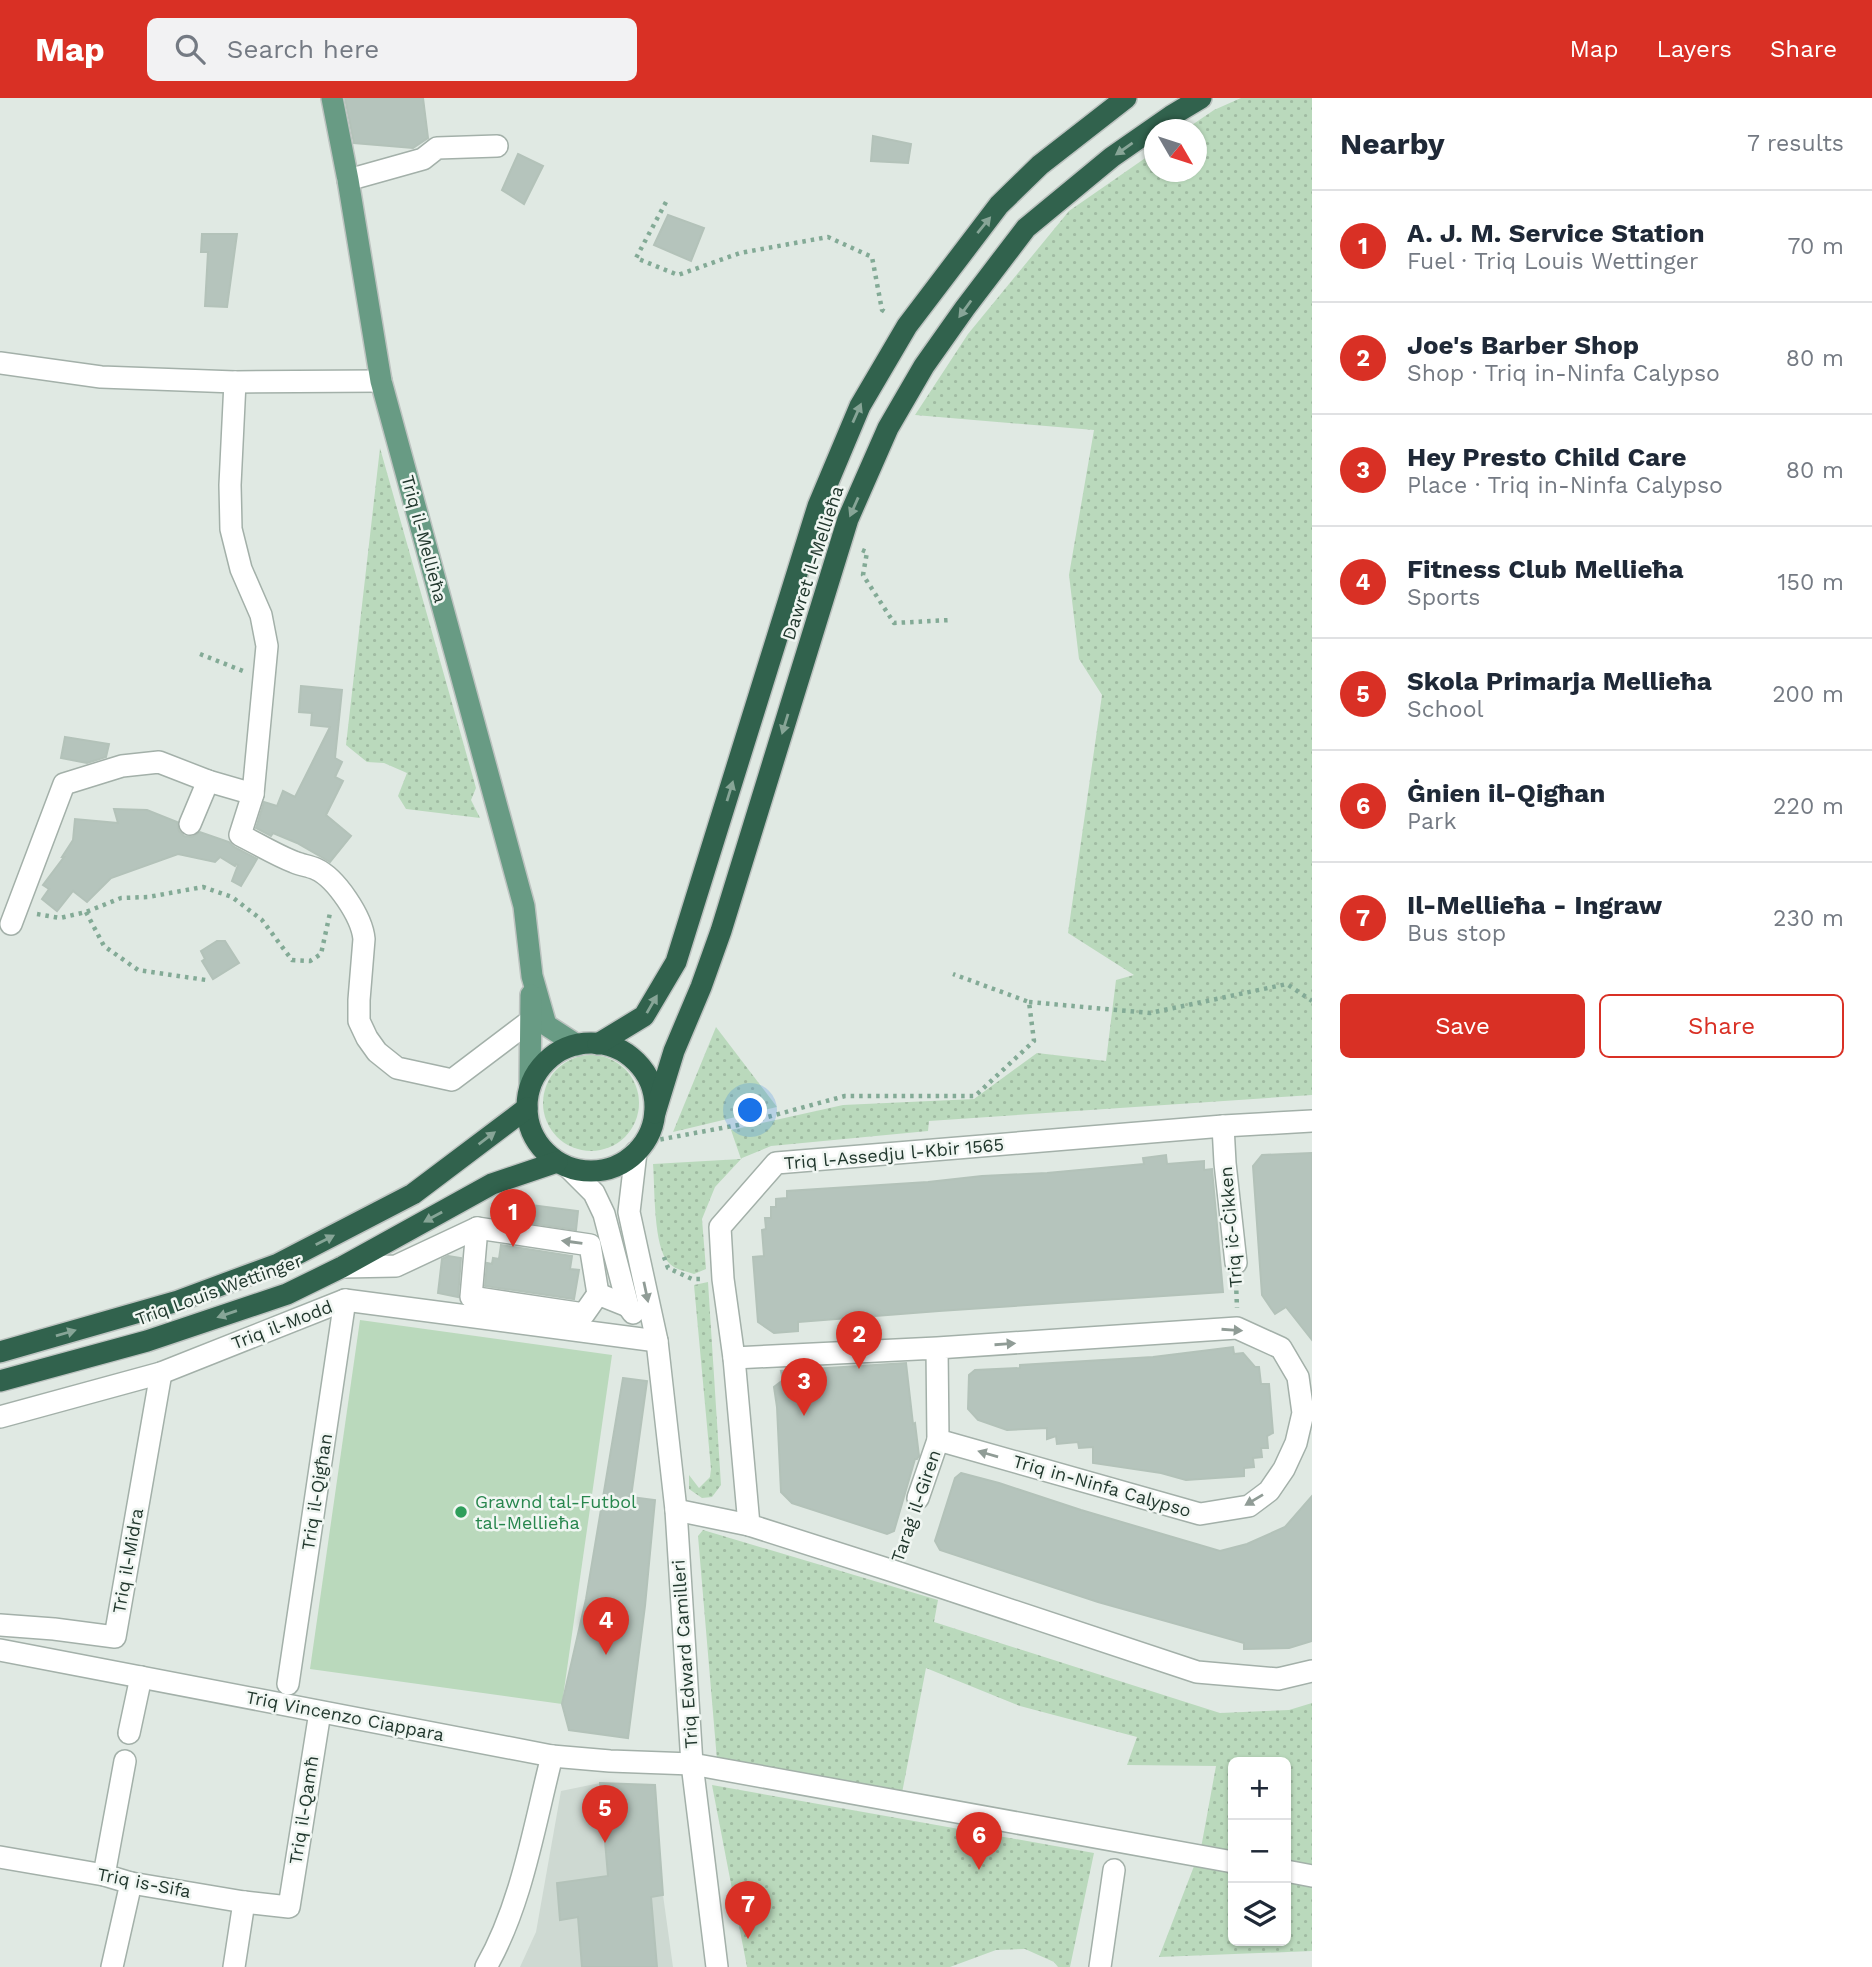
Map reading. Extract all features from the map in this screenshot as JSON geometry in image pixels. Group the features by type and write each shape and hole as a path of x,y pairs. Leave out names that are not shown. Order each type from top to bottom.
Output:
{"highway":[{"name":"Dawret il-Mellieħa","path":"588,1044 644,1016 676,962 818,506 860,406 907,326 999,205 1040,165 1126,98"},
{"name":"Dawret il-Mellieħa","path":"655,1113 674,1051 721,931 849,519 888,428 924,366 1026,228 1112,157 1201,98"},
{"path":"588,1044 608,1045 624,1052 642,1068 652,1088 655,1113 651,1129 640,1147 614,1167 592,1172 564,1166 540,1147 531,1131 528,1098 541,1068 560,1051 588,1044"},
{"name":"Triq Louis Wettinger","path":"0,1352 178,1301 278,1264 413,1194 528,1098"},
{"name":"Triq Louis Wettinger","path":"0,1381 159,1336 287,1294 342,1267 492,1184 564,1166"}],"main road":[{"name":"Triq il-Mellieħa","path":"332,98 381,381 524,906 532,976 528,1098"},
{"name":"Triq il-Mellieħa","path":"532,976 546,1025 588,1044"}],"street":[{"path":"348,180 423,159 437,148 497,146"},
{"path":"0,363 101,377 235,382 381,381"},
{"path":"235,382 230,485 231,529 241,569 261,615 267,646 253,794 240,835 295,863 317,869 346,899 363,930 359,1021 366,1038 377,1052 397,1068 453,1080 530,1021"},
{"path":"112,752 159,762 208,781 253,794"},
{"path":"13,918 64,784 122,766 159,762"},
{"path":"190,824 208,781"},
{"name":"Triq l-Assedju l-Kbir 1565","path":"749,1525 720,1227 776,1163 1312,1121"},
{"name":"Triq iċ-Ċikken","path":"1223,1126 1236,1263"},
{"name":"Triq Edward Camilleri","path":"640,1147 629,1212 657,1342 676,1510 692,1764 717,1967"},
{"path":"564,1166 594,1193 604,1214 628,1306 657,1342"},
{"path":"342,1267 396,1266 477,1228 590,1245 598,1294 584,1314 471,1297 477,1228"},
{"path":"598,1294 628,1306"},
{"name":"Triq il-Modd","path":"0,1417 161,1373 345,1300 657,1342"},
{"name":"Triq il-Qigħan","path":"288,1684 345,1300"},
{"name":"Triq in-Ninfa Calypso","path":"734,1358 937,1348 1237,1328 1281,1348 1298,1377 1303,1413 1296,1443 1269,1490 1249,1506 1200,1514 939,1440"},
{"path":"937,1348 939,1440"},
{"name":"Triq il-Midra","path":"0,1625 115,1637 161,1373"},
{"name":"Taraġ il-Giren","path":"918,1498 939,1440"},
{"path":"676,1510 749,1525 1197,1672 1278,1679 1312,1671"},
{"name":"Triq Vincenzo Ciappara","path":"0,1650 552,1756 692,1764 1228,1861"},
{"path":"129,1733 141,1677"},
{"name":"Triq il-Qamħ","path":"289,1907 320,1712"},
{"path":"486,1967 499,1945 517,1894 552,1756"},
{"path":"104,1875 125,1760"},
{"name":"Triq is-Sifa","path":"0,1857 244,1902 289,1907"},
{"path":"1100,1967 1114,1870"},
{"path":"1291,1872 1312,1876"},
{"path":"112,1967 131,1882"},
{"path":"234,1967 244,1902"}],"path":[{"path":"666,202 636,258 678,275 740,253 828,237 873,257 882,310 907,326"},
{"path":"842,542 867,552 863,575 894,623 950,620"},
{"path":"200,654 263,679"},
{"path":"13,918 60,918 86,912 121,898 148,897 203,887 232,897 262,920 292,960 310,961 321,954 330,915 323,874"},
{"path":"86,912 104,946 138,970 206,980"},
{"path":"953,974 1029,1002 1150,1013 1287,984 1312,1000"},
{"path":"640,1147 738,1125 845,1096 975,1096 1034,1041 1029,1002"},
{"name":"Triq iċ-Ċikken","path":"1236,1263 1237,1328"},
{"path":"668,1268 692,1279 723,1279"},
{"name":"Taraġ il-Giren","path":"893,1571 918,1498"}],"shaded area":[{"path":"600,1783 655,1785 663,1895 673,1967 520,1967 536,1932 561,1791"}],"green space":[{"path":"1241,98 1312,98 1312,1095 929,1121 928,1131 771,1146 742,1158 715,1187 702,1219 706,1269 694,1274 677,1269 664,1255 657,1231 653,1164 741,1159 731,1130 843,1105 974,1099 1037,1053 1106,1061 1116,980 1134,975 1068,933 1102,695 1079,659 1069,575 1094,430 915,415 968,334 1069,211 1144,159 1144,182 1207,182 1207,119 1201,119"},
{"path":"380,448 476,788 471,800 480,818 406,809 398,796 407,773 384,763 367,762 346,745"},
{"path":"716,1027 777,1107 673,1132"},
{"path":"591,1055 609,1059 625,1069 635,1085 639,1103 635,1121 625,1137 609,1147 591,1151 573,1147 557,1137 547,1121 543,1103 547,1085 557,1069 573,1059"},
{"path":"708,1282 721,1485 712,1497 702,1498 689,1489 689,1475 699,1488 710,1477 711,1469 694,1285"},
{"name":"Grawnd tal-Futbol tal-Mellieħa","path":"360,1320 612,1355 562,1704 310,1669"},
{"path":"703,1530 938,1600 934,1622 1220,1713 1289,1710 1312,1703 1312,1951 1159,1957 1201,1848 1216,1766 1127,1765 1137,1737 1020,1706 926,1668 902,1793 717,1760 698,1536"},
{"path":"712,1785 1094,1853 1070,1967 1058,1967 1054,1962 1025,1949 996,1950 950,1967 747,1967"}],"building":[{"path":"345,98 423,98 428,138 413,148 354,143"},
{"path":"873,136 911,144 908,163 871,161"},
{"path":"518,154 543,166 524,204 502,190"},
{"path":"668,215 704,228 691,261 654,245"},
{"path":"202,234 237,234 227,307 205,306 208,252 201,252"},
{"path":"301,686 342,690 335,758 342,762 335,777 343,781 326,815 351,836 330,862 297,843 273,833 271,836 256,828 264,802 277,806 283,791 295,797 330,727 311,725 312,713 299,712"},
{"path":"65,737 109,744 106,757 87,763 61,758"},
{"path":"114,809 147,810 177,822 179,831 184,836 192,837 200,832 229,842 257,859 241,886 232,881 238,865 235,866 220,857 215,862 178,854 111,878 87,902 73,891 57,911 42,899 49,889 43,885 73,840 75,819 118,823"},
{"path":"217,941 225,941 239,963 213,979 202,961 205,959 201,951"},
{"path":"1312,1153 1312,1340 1286,1307 1275,1314 1262,1295 1253,1166 1262,1155"},
{"path":"1166,1155 1167,1164 1204,1161 1204,1170 1212,1169 1223,1292 798,1322 798,1331 774,1333 758,1322 753,1257 764,1256 762,1230 766,1229 765,1218 771,1218 771,1207 776,1207 776,1199 787,1198 787,1191 1144,1164 1143,1158"},
{"path":"507,1202 578,1211 576,1230 505,1219"},
{"path":"501,1245 572,1256 570,1269 579,1270 574,1299 485,1286 487,1263 492,1264 493,1258 499,1259"},
{"path":"448,1256 461,1258 458,1297 438,1293 442,1259"},
{"path":"1233,1347 1234,1354 1243,1353 1255,1367 1259,1367 1261,1384 1269,1384 1273,1433 1267,1436 1268,1448 1261,1448 1262,1457 1253,1458 1254,1467 1244,1468 1244,1476 1186,1480 1161,1473 1093,1463 1093,1447 1079,1448 1078,1442 1057,1444 1056,1436 1047,1439 1047,1428 1007,1430 978,1420 968,1409 969,1375 975,1370 1153,1357"},
{"path":"906,1363 919,1456 915,1459 894,1531 887,1534 792,1503 781,1492 774,1387 783,1380 781,1371"},
{"path":"623,1378 647,1381 631,1497 655,1500 628,1738 569,1730 562,1704 586,1599"},
{"path":"961,1473 1220,1551 1247,1544 1285,1527 1312,1496 1312,1641 1289,1648 1244,1649 1244,1643 1098,1602 940,1550 935,1541 955,1478"},
{"path":"600,1783 655,1785 663,1895 651,1897 657,1967 582,1967 578,1917 560,1920 557,1883 608,1876"}],"place":[{"name":"A. J. M. Service Station","path":"513,1247"},
{"name":"Joe's Barber Shop","path":"859,1369"},
{"name":"Hey Presto Child Care","path":"804,1416"},
{"name":"Grawnd tal-Futbol tal-Mellieħa","path":"461,1512"},
{"name":"Fitness Club Mellieħa","path":"606,1655"},
{"name":"Skola Primarja Mellieħa","path":"605,1843"},
{"name":"Ġnien il-Qigħan","path":"979,1870"},
{"name":"Il-Mellieħa - Ingraw","path":"748,1939"}]}
